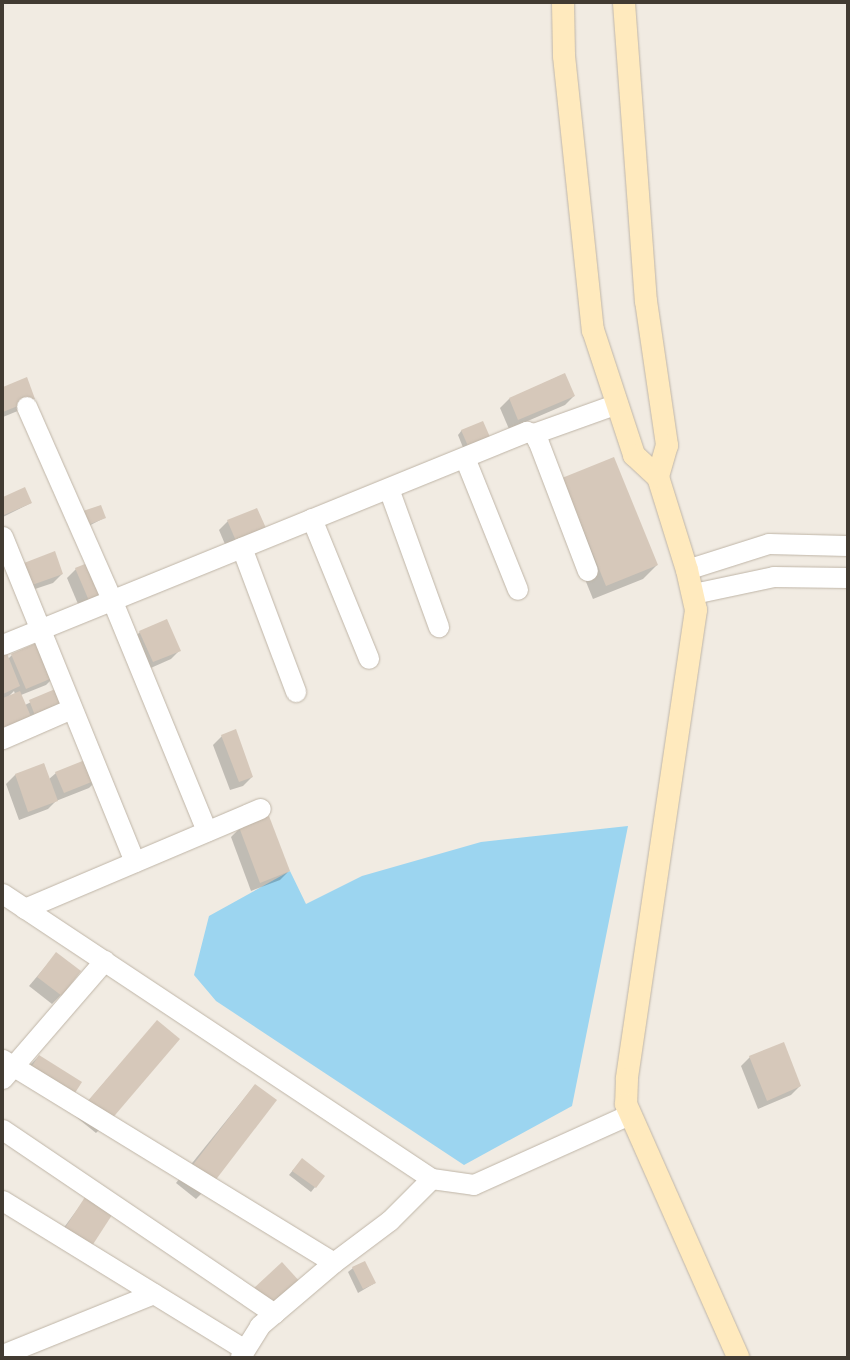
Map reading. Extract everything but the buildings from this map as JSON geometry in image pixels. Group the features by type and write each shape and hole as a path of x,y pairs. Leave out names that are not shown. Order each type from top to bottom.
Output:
{"street":[{"path":"563,3 564,56 590,314 634,455 658,477 694,594 695,627 626,1090 630,1115 738,1357"},
{"path":"624,3 646,301 667,445 658,477"},
{"path":"3,645 113,602 527,432 534,434 618,404"},
{"path":"27,407 113,602 207,831"},
{"path":"534,434 588,571"},
{"path":"465,458 518,590"},
{"path":"389,489 439,627"},
{"path":"312,519 369,659"},
{"path":"3,537 135,862"},
{"path":"687,570 769,544 847,546"},
{"path":"242,548 296,692"},
{"path":"694,594 774,577 847,578"},
{"path":"3,739 72,709"},
{"path":"25,909 261,809"},
{"path":"3,894 432,1179 474,1185 630,1115"},
{"path":"105,961 7,1069 334,1263"},
{"path":"3,1130 275,1314"},
{"path":"3,1201 154,1294 243,1353 260,1326 334,1263 390,1221 432,1179"},
{"path":"3,1355 154,1294"}],"water":[{"path":"628,826 572,1106 464,1165 216,1001 194,975 209,916 290,871 306,904 362,876 481,842"}]}
